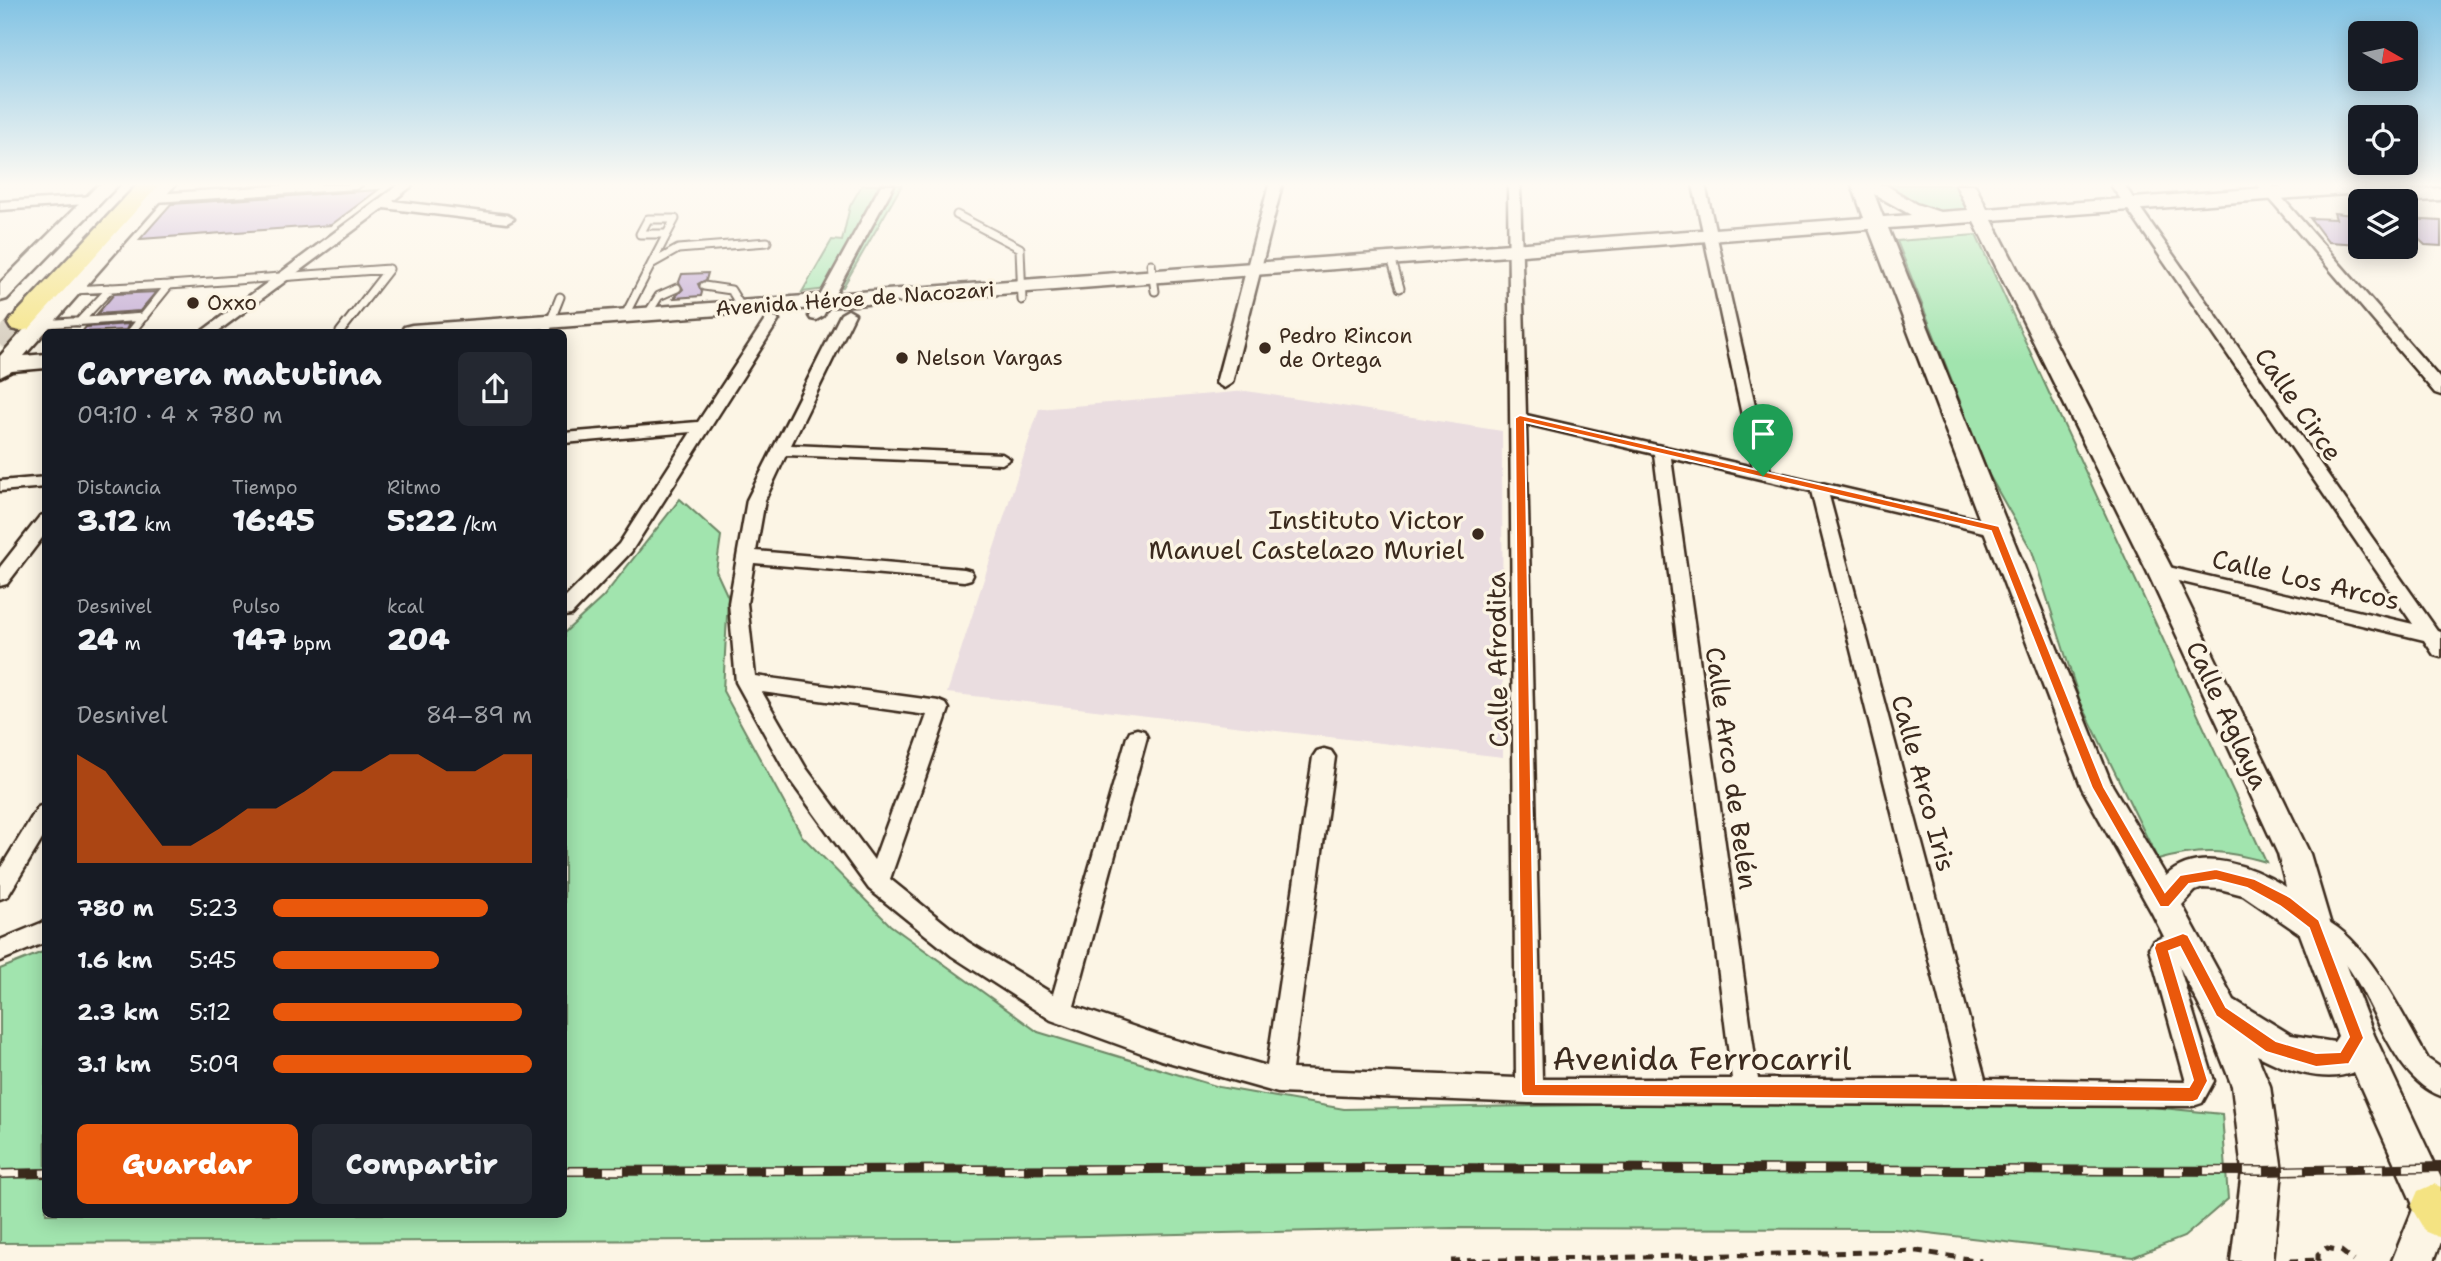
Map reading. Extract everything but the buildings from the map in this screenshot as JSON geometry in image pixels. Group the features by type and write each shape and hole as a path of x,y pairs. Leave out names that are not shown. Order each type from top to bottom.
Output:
{"main road":[{"path":"0,295 51,244"},
{"path":"1,370 21,322 83,244"},
{"path":"21,322 101,244"},
{"path":"21,322 73,290 111,244"},
{"name":"Avenida Héroe de Nacozari","path":"567,329 772,320 820,309 848,314 1152,277 1396,273 1516,256 1686,244"},
{"path":"1884,244 2098,788 2164,903 2221,1012 2251,1086 2262,1171 2252,1261"},
{"name":"Calle Aglaya","path":"1995,244 2160,571 2294,854 2314,925 2357,1038 2438,1211 2413,1261"},
{"name":"Avenida Héroe de Nacozari","path":"558,329 647,315 742,308 820,309 1021,293"},
{"path":"1,370 42,362"},
{"path":"1,370 42,375"},
{"path":"2164,903 2185,879 2216,875 2250,883 2285,902 2314,925"},
{"path":"2221,1012 2272,1047 2316,1060 2344,1059 2357,1038"}],"street":[{"path":"212,329 328,244"},
{"path":"820,309 856,244"},
{"path":"1224,383 1261,244"},
{"name":"Calle Afrodita","path":"1516,244 1529,1091"},
{"path":"1712,244 1763,476"},
{"name":"Calle Circe","path":"2159,244 2438,641"},
{"path":"2314,244 2441,390"},
{"name":"Avenida Ferrocarril","path":"848,314 756,500 738,603 746,682 798,774 877,882 960,949 1060,1012 1161,1048 1278,1081 1529,1091 2193,1094 2201,1081 2161,948 2183,939"},
{"path":"567,607 625,548 772,320"},
{"path":"1520,418 1996,528"},
{"path":"567,438 706,426"},
{"path":"779,450 1002,459"},
{"name":"Calle Arco de Belén","path":"1662,452 1748,1091"},
{"path":"0,486 42,482"},
{"name":"Calle Arco Iris","path":"1819,489 1975,1091"},
{"path":"0,580 42,525"},
{"path":"745,556 964,575"},
{"name":"Calle Los Arcos","path":"2160,571 2438,641"},
{"path":"746,682 939,709 877,882"},
{"path":"1060,1012 1137,737"},
{"path":"1278,1081 1324,757"},
{"path":"0,889 42,820"},
{"path":"2314,925 2353,955 2419,1067 2441,1084"},
{"path":"0,951 42,934"}],"lane":[{"path":"624,317 662,244"},
{"path":"652,263 678,249 744,244"},
{"path":"1012,244 1020,248 1021,293"},
{"path":"73,290 389,269 342,329"},
{"path":"134,329 169,285"},
{"path":"704,286 731,290 742,308"},
{"path":"79,322 111,288"},
{"path":"647,315 659,296 677,289"},
{"path":"553,329 560,297"},
{"path":"21,322 79,322 144,317"}],"path":[{"path":"2289,1261 2318,1260 2318,1254 2327,1248 2341,1251 2354,1261"},
{"path":"1451,1261 1916,1251 1981,1261"}],"shaded area":[{"name":"Instituto Victor Manuel Castelazo Muriel","path":"1246,391 1502,431 1503,757 947,693 1039,409"}],"green space":[{"path":"830,244 868,244 843,287 802,292"},
{"path":"1898,244 1980,244 2266,862 2212,852 2158,860 2080,701 2032,551 1989,475"},
{"path":"680,499 721,536 716,571 728,597 723,691 802,836 890,925 1038,1032 1219,1087 1344,1109 1657,1104 2152,1107 2222,1114 2228,1199 2184,1237 2133,1257 1894,1229 1453,1228 952,1239 0,1243 0,969 42,952 42,1218 567,1218 567,630 603,597"}],"tunnel":[{"path":"0,345 20,324"}],"railway":[{"path":"567,1171 1411,1168 2262,1171 2441,1167"},
{"path":"0,1174 42,1173"}],"place":[{"name":"Oxxo","path":"193,303"},
{"name":"Pedro Rincon de Ortega","path":"1265,348"},
{"name":"Nelson Vargas","path":"902,358"},
{"name":"Instituto Victor Manuel Castelazo Muriel","path":"1478,534"}],"route":[{"path":"1520,418 1763,476 1996,528 2098,788 2164,903 2185,879 2216,875 2250,883 2285,902 2314,925 2357,1038 2344,1059 2316,1060 2272,1047 2221,1012 2183,939 2161,948 2201,1081 2193,1094 1529,1091 1520,418"}]}
